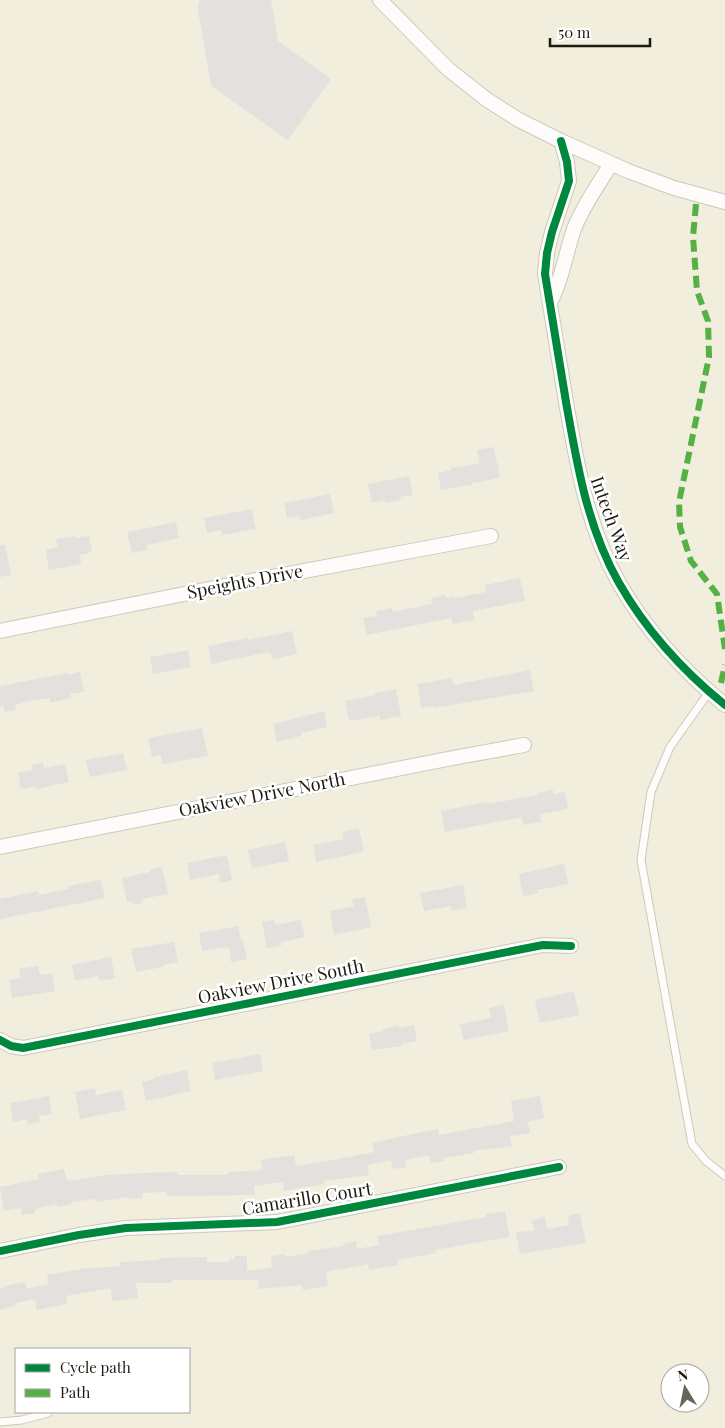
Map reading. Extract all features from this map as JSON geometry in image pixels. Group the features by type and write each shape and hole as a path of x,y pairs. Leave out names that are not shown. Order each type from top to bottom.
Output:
{"street":[{"path":"380,0 438,61 476,92 517,119 611,164 674,188 725,202"},
{"name":"Intech Way","path":"561,141 567,162 569,181 556,218 547,253 546,274 579,474 588,508 619,582 638,612 661,644 698,684 725,706"},
{"path":"550,303 559,287 575,227 595,188 611,164"},
{"name":"Speights Drive","path":"0,631 224,586 491,536"},
{"name":"Oakview Drive North","path":"0,847 524,745"},
{"name":"Oakview Drive South","path":"0,1040 11,1046 23,1048 543,945 571,946"},
{"name":"Camarillo Court","path":"0,1251 79,1235 126,1228 277,1222 559,1167"}],"lane":[{"path":"709,692 670,747 651,792 641,860 692,1144 706,1161 725,1176"},
{"path":"0,1422 22,1420 48,1413"}],"building":[{"path":"199,0 271,0 278,41 331,79 288,140 211,86 197,5 199,5"},
{"path":"494,447 500,478 441,490 438,473 451,470 451,468 480,463 477,450"},
{"path":"409,476 413,495 400,497 401,500 385,503 385,500 372,503 368,484"},
{"path":"330,494 334,513 301,520 300,516 287,518 284,503"},
{"path":"252,509 256,529 222,535 221,530 207,533 204,518"},
{"path":"176,522 179,538 147,545 148,550 132,553 127,532"},
{"path":"75,536 75,538 89,536 92,552 80,555 81,564 49,570 46,550 58,547 56,539"},
{"path":"0,545 5,545 11,575 0,577"},
{"path":"520,578 525,601 473,611 474,620 453,624 451,618 367,635 363,618 377,616 376,611 392,608 393,612 432,604 431,598 445,595 446,598 454,596 454,598 486,592 485,585"},
{"path":"292,631 297,654 273,659 272,654 269,654 269,652 211,664 208,646"},
{"path":"188,651 191,667 153,674 150,657"},
{"path":"530,670 534,691 434,708 434,706 421,708 418,684 452,678 453,685"},
{"path":"80,672 84,692 70,694 71,698 50,703 50,698 29,701 15,705 16,710 5,712 3,706 0,707 0,686"},
{"path":"396,689 401,716 380,720 380,716 349,721 345,701"},
{"path":"324,711 327,727 301,733 301,736 277,742 273,724"},
{"path":"202,728 208,756 163,764 161,755 152,757 148,738"},
{"path":"123,753 127,770 90,777 86,760"},
{"path":"43,763 44,768 65,764 69,782 36,789 36,786 21,789 18,773 33,770 32,765"},
{"path":"553,790 554,794 565,792 568,809 540,814 541,822 523,825 522,817 445,832 441,811 538,795 538,793"},
{"path":"359,828 364,852 316,862 313,845 344,839 342,832"},
{"path":"285,842 289,861 252,868 248,850"},
{"path":"227,855 232,880 220,883 219,874 190,880 187,863"},
{"path":"564,864 568,884 537,890 538,893 523,896 519,874"},
{"path":"162,867 168,894 142,899 143,903 133,905 132,901 127,902 122,878 150,872 149,870"},
{"path":"101,880 105,898 0,919 0,899 38,891 39,895 69,889 68,886"},
{"path":"463,885 467,908 452,911 451,906 424,911 420,893"},
{"path":"365,897 371,927 334,935 330,911 354,906 352,899"},
{"path":"274,920 275,925 301,920 305,937 281,942 282,945 267,948 262,922"},
{"path":"238,926 247,959 231,962 229,947 202,951 199,933"},
{"path":"174,942 178,962 136,972 131,949"},
{"path":"111,957 115,978 99,981 98,976 75,981 72,965"},
{"path":"38,966 40,975 52,973 55,991 12,998 9,980 20,978 19,969"},
{"path":"574,991 579,1015 540,1023 535,1000"},
{"path":"504,1005 509,1031 464,1040 460,1024 491,1018 489,1008"},
{"path":"399,1025 399,1028 414,1025 417,1041 401,1044 402,1046 372,1050 369,1034"},
{"path":"260,1054 263,1071 215,1080 212,1063"},
{"path":"187,1070 191,1091 146,1101 142,1082 154,1079 154,1077"},
{"path":"95,1088 96,1095 122,1090 126,1110 80,1119 75,1092"},
{"path":"49,1096 52,1114 39,1116 40,1122 28,1124 27,1119 13,1122 10,1103"},
{"path":"540,1096 544,1118 528,1122 530,1133 510,1136 512,1146 474,1151 474,1153 444,1158 444,1161 431,1163 429,1155 405,1160 406,1167 393,1169 391,1160 367,1165 369,1175 324,1181 324,1184 284,1191 283,1182 254,1186 255,1195 167,1196 167,1192 142,1193 143,1198 129,1199 129,1197 96,1202 95,1199 71,1202 72,1204 58,1207 57,1204 35,1209 35,1213 22,1215 21,1208 4,1211 0,1187 39,1179 38,1174 64,1169 67,1181 106,1175 145,1173 178,1172 178,1175 228,1175 228,1172 263,1170 261,1160 294,1155 296,1166 374,1152 372,1143 408,1135 438,1129 439,1135 514,1121 511,1101"},
{"path":"505,1211 510,1237 435,1250 436,1253 397,1260 398,1265 369,1270 368,1264 326,1272 328,1286 305,1290 303,1290 302,1285 259,1289 258,1280 172,1280 172,1283 136,1283 138,1298 112,1301 111,1288 66,1296 67,1304 37,1310 35,1299 15,1303 15,1306 0,1310 0,1289 5,1288 4,1286 25,1282 27,1289 49,1284 47,1275 94,1267 120,1266 120,1262 159,1260 159,1258 207,1257 207,1262 229,1262 229,1259 235,1259 235,1256 247,1256 247,1271 272,1267 271,1256 285,1254 285,1257 309,1253 308,1251 343,1246 343,1244 356,1241 357,1249 379,1245 378,1236 486,1217 486,1214"},
{"path":"580,1213 586,1243 520,1254 516,1232 534,1231 532,1220 545,1217 547,1229 569,1225 568,1216"}],"marked path":[{"path":"696,204 693,237 697,291 708,321 709,357 679,502 680,527 691,561 717,594 725,649"},
{"path":"721,683 725,665"}],"cycle path":[{"path":"561,141 567,162 569,181 552,232 545,274 574,449 591,517 608,562 641,617 680,664 725,705"},
{"path":"0,1040 11,1046 23,1048 543,945 571,946"},
{"path":"0,1251 79,1235 126,1228 277,1222 559,1167"}]}
